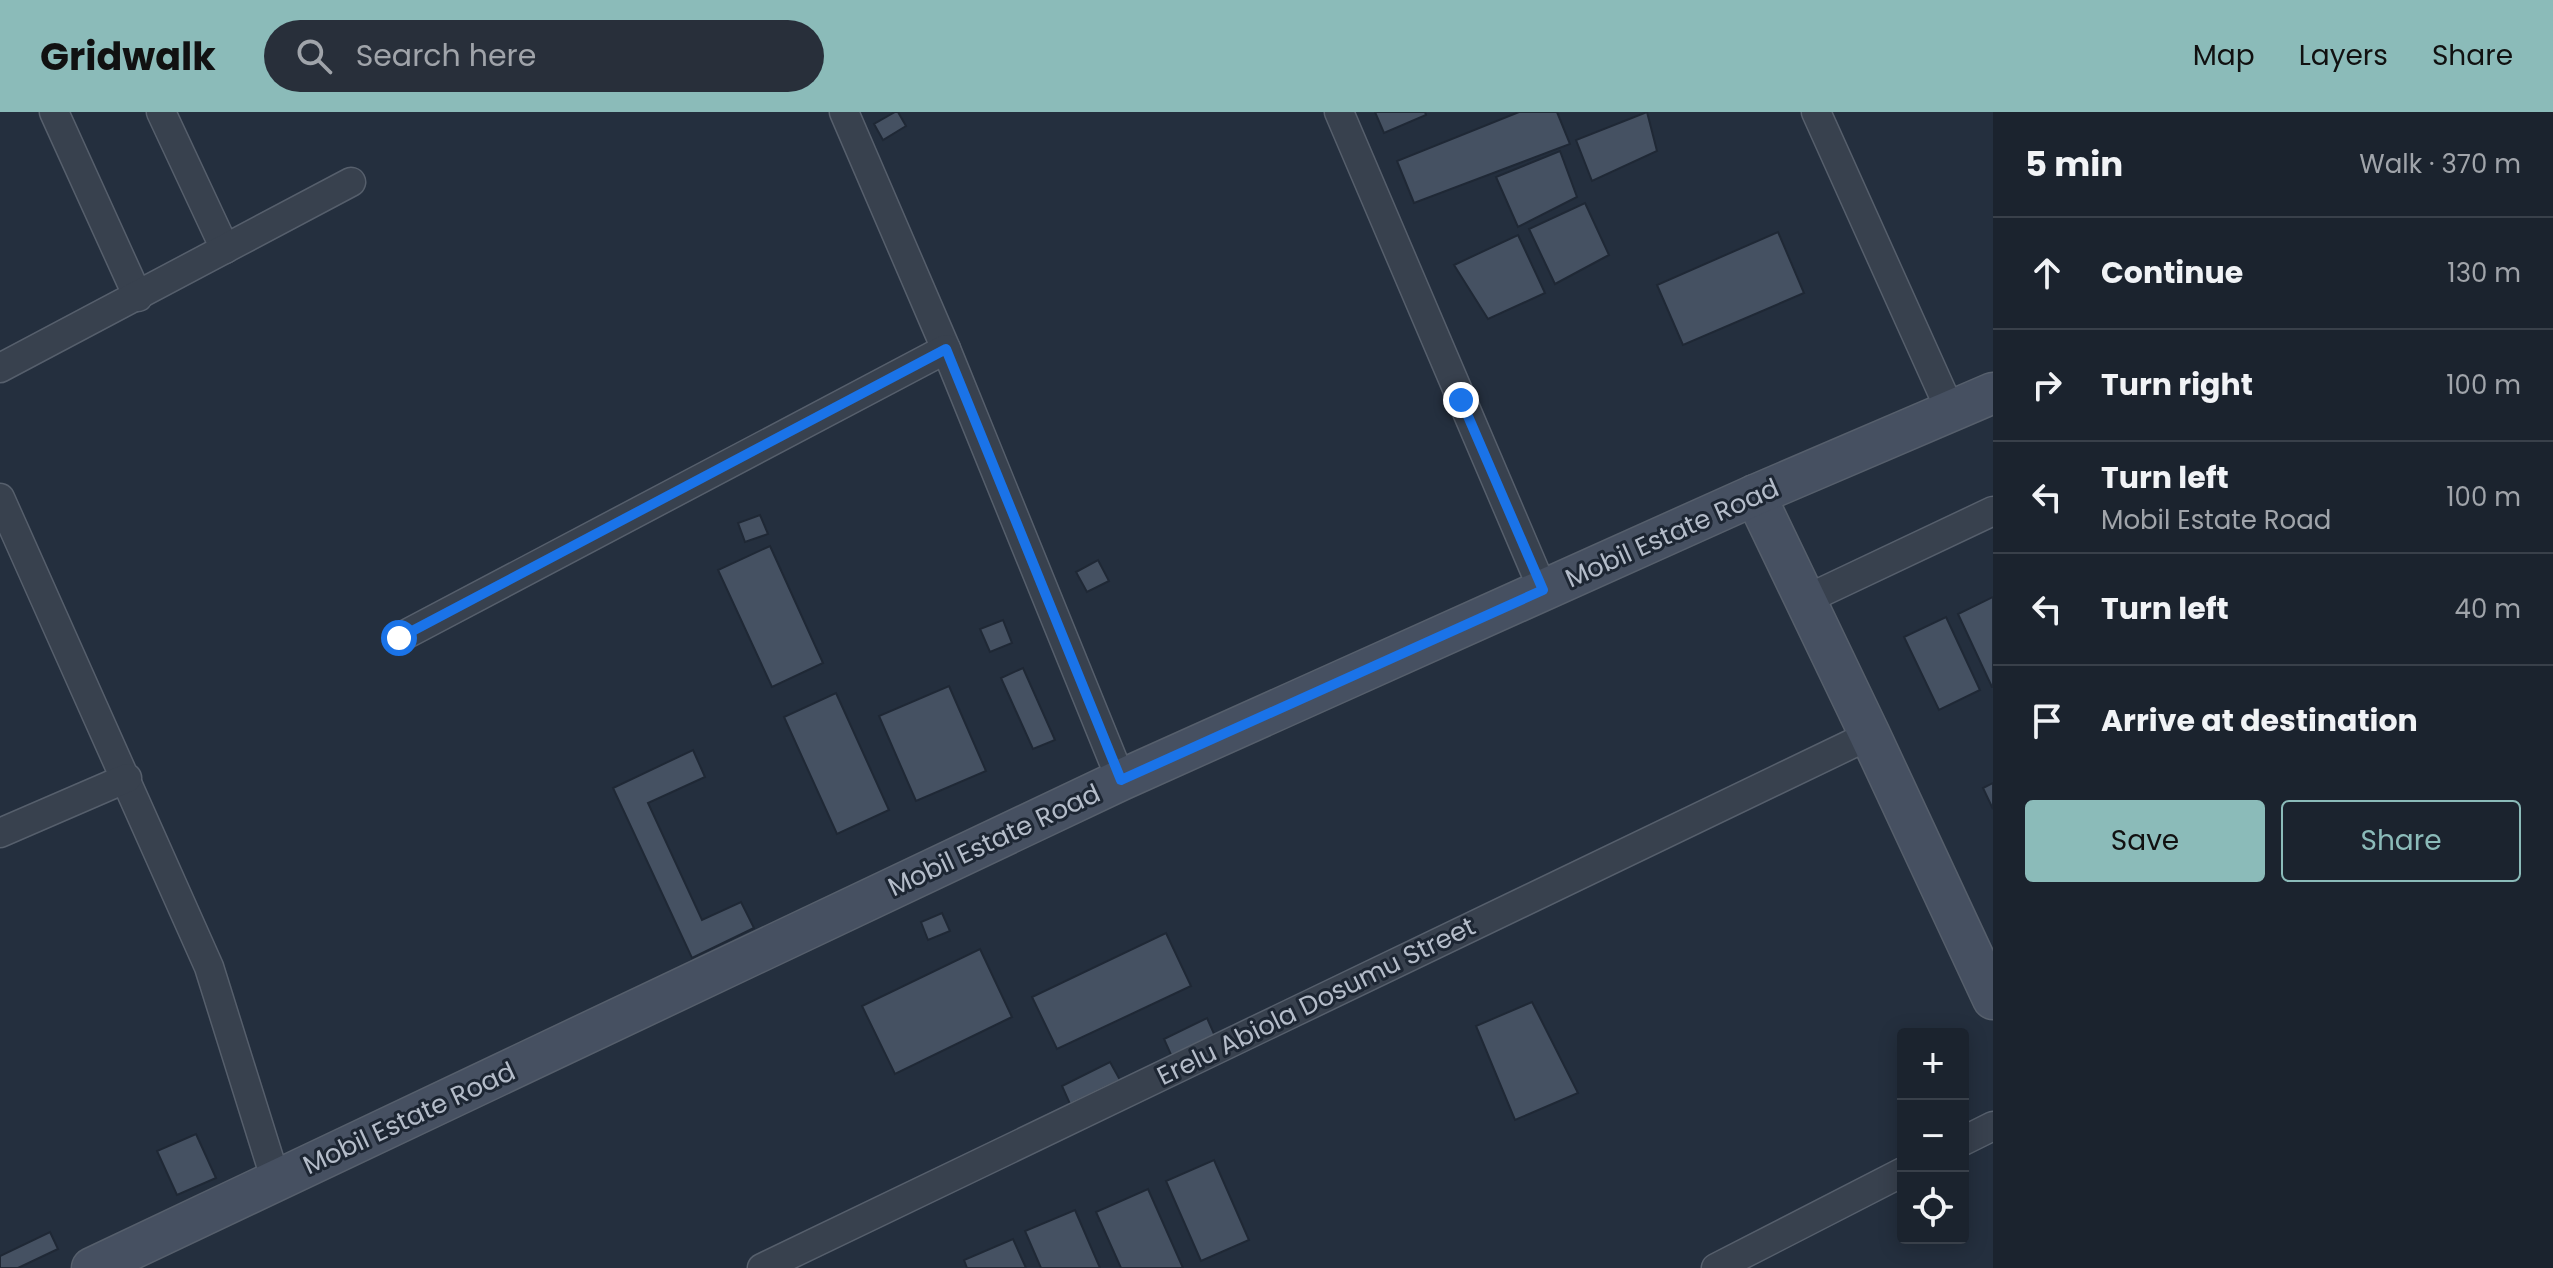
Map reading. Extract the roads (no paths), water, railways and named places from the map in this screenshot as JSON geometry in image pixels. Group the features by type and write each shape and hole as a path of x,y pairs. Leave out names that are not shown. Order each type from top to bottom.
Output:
{"main road":[{"name":"Mobil Estate Road","path":"92,1268 1121,780 1755,495 1993,393"},
{"path":"1755,495 1993,999"}],"street":[{"path":"54,112 138,297"},
{"path":"161,112 225,249"},
{"path":"844,112 946,349 1121,780"},
{"path":"1339,112 1543,590"},
{"path":"1816,112 1951,412"},
{"path":"0,368 351,182"},
{"path":"399,638 946,349"},
{"path":"0,498 209,967 276,1181"},
{"path":"1805,600 1993,511"},
{"name":"Erelu Abiola Dosumu Street","path":"762,1268 1870,735"},
{"path":"0,833 127,778"},
{"path":"1969,1138 1993,1126"},
{"path":"1716,1268 1897,1175"}]}
